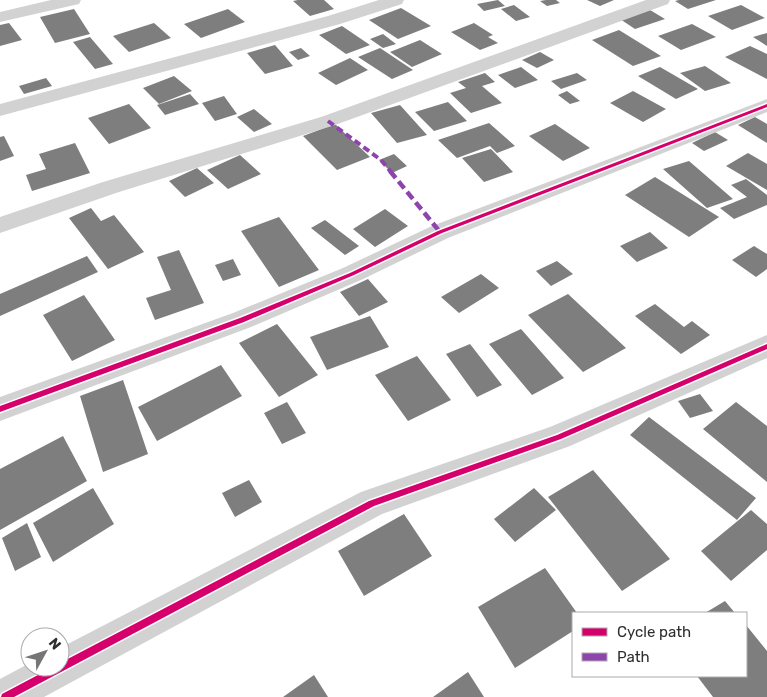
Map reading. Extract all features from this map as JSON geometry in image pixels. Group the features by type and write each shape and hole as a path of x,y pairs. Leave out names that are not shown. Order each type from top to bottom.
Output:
{"street":[{"path":"0,17 73,0"},
{"path":"0,110 334,20 396,0"},
{"path":"0,224 111,187 328,121 662,0"},
{"path":"0,409 242,320 352,274 440,232 767,104"},
{"path":"5,697 372,503 559,437 767,346"}],"building":[{"path":"324,0 334,9 310,16 293,1"},
{"path":"498,0 505,6 484,11 477,4"},
{"path":"556,0 560,3 547,6 540,1"},
{"path":"587,0 614,0 600,6"},
{"path":"716,0 688,9 675,1"},
{"path":"514,5 530,17 516,21 501,9"},
{"path":"741,5 765,18 732,30 708,16"},
{"path":"401,8 431,26 398,39 369,20"},
{"path":"74,9 90,34 55,43 40,17"},
{"path":"228,9 245,22 201,38 184,24"},
{"path":"650,10 665,19 635,29 620,19"},
{"path":"9,23 22,40 0,46 0,25"},
{"path":"154,23 171,38 129,52 113,36"},
{"path":"474,23 493,35 488,37 498,43 480,50 451,32"},
{"path":"692,24 716,37 681,50 658,36"},
{"path":"342,26 370,45 346,54 319,35"},
{"path":"619,30 661,56 633,66 592,40"},
{"path":"767,33 767,46 753,37"},
{"path":"383,34 396,44 383,48 370,39"},
{"path":"90,37 113,64 95,69 73,42"},
{"path":"420,40 442,54 412,67 390,52"},
{"path":"275,45 293,66 265,74 247,53"},
{"path":"750,46 767,54 767,79 725,57"},
{"path":"301,48 310,56 298,60 289,52"},
{"path":"380,48 413,70 392,79 358,57"},
{"path":"540,52 554,60 537,68 522,60"},
{"path":"350,58 368,70 336,85 318,73"},
{"path":"705,66 731,83 705,91 680,73"},
{"path":"521,67 538,80 515,88 498,75"},
{"path":"660,67 698,89 676,99 638,76"},
{"path":"485,73 495,82 482,86 502,103 471,113 450,93 466,88 458,82"},
{"path":"577,73 587,80 561,89 551,81"},
{"path":"174,76 192,91 159,104 143,88"},
{"path":"46,78 52,86 24,94 19,86"},
{"path":"567,91 580,101 570,104 558,95"},
{"path":"633,91 666,109 643,122 610,103"},
{"path":"190,94 199,104 165,115 157,105"},
{"path":"224,96 237,114 215,121 202,103"},
{"path":"448,102 467,121 434,131 415,112"},
{"path":"129,104 151,128 109,144 88,118"},
{"path":"400,105 427,135 397,143 371,113"},
{"path":"254,109 272,124 254,132 237,117"},
{"path":"755,117 767,124 767,143 738,125"},
{"path":"489,123 515,146 497,153 490,146 457,158 438,140"},
{"path":"335,124 370,157 337,170 303,136"},
{"path":"555,124 590,148 563,161 529,136"},
{"path":"715,132 728,140 704,151 692,143"},
{"path":"4,136 14,156 0,161 0,137"},
{"path":"75,143 90,173 32,191 26,175 46,169 39,154"},
{"path":"491,149 513,172 484,182 462,158"},
{"path":"748,153 767,164 767,190 726,166"},
{"path":"394,154 407,166 392,173 379,160"},
{"path":"240,155 261,174 228,189 207,170"},
{"path":"689,161 733,199 707,208 663,169"},
{"path":"197,168 214,183 185,197 169,181"},
{"path":"655,177 719,217 689,237 625,195"},
{"path":"746,179 767,195 767,205 734,219 720,208 747,197 731,185"},
{"path":"91,208 101,221 114,215 144,252 108,269 69,218"},
{"path":"385,209 408,226 375,247 353,229"},
{"path":"279,217 319,270 279,287 241,231"},
{"path":"325,220 359,246 345,255 311,228"},
{"path":"650,232 668,248 637,262 620,246"},
{"path":"754,246 767,254 767,269 756,277 732,260"},
{"path":"179,250 204,303 155,320 146,298 171,290 157,257"},
{"path":"87,256 98,272 0,316 0,294"},
{"path":"233,259 241,275 223,281 215,265"},
{"path":"557,261 573,274 551,286 536,271"},
{"path":"481,274 499,288 459,313 441,297"},
{"path":"368,279 388,302 359,316 340,292"},
{"path":"568,294 626,348 583,372 528,315"},
{"path":"84,295 115,340 72,361 43,315"},
{"path":"655,304 684,327 692,321 710,335 681,354 635,316"},
{"path":"370,316 389,347 327,370 310,337"},
{"path":"277,324 318,375 279,397 239,343"},
{"path":"521,329 564,378 532,395 489,344"},
{"path":"470,344 502,385 477,397 446,354"},
{"path":"417,356 451,400 408,421 375,375"},
{"path":"221,365 242,396 157,441 138,407"},
{"path":"123,380 148,454 103,472 80,396"},
{"path":"700,394 713,411 690,418 678,401"},
{"path":"287,402 306,433 282,444 264,413"},
{"path":"736,402 767,426 767,482 703,429"},
{"path":"649,417 756,498 737,520 630,435"},
{"path":"63,436 87,481 0,530 0,469"},
{"path":"593,470 670,559 622,591 548,497"},
{"path":"249,480 262,502 235,517 222,493"},
{"path":"93,488 114,524 53,562 33,523"},
{"path":"534,488 556,510 515,542 494,519"},
{"path":"751,510 767,524 767,550 731,581 701,551"},
{"path":"404,514 432,556 364,596 338,551"},
{"path":"27,523 41,557 15,571 2,538"},
{"path":"545,568 576,612 572,612 572,632 515,668 478,607"},
{"path":"725,601 734,612 707,612"},
{"path":"747,626 767,651 767,697 713,697 698,677 747,677"},
{"path":"468,672 484,697 433,697"},
{"path":"314,675 328,697 283,697"}],"marked path":[{"path":"328,121 381,160 440,232"}],"cycle path":[{"path":"0,409 242,320 352,274 440,232 767,105"},
{"path":"5,697 372,503 559,437 767,346"}]}
